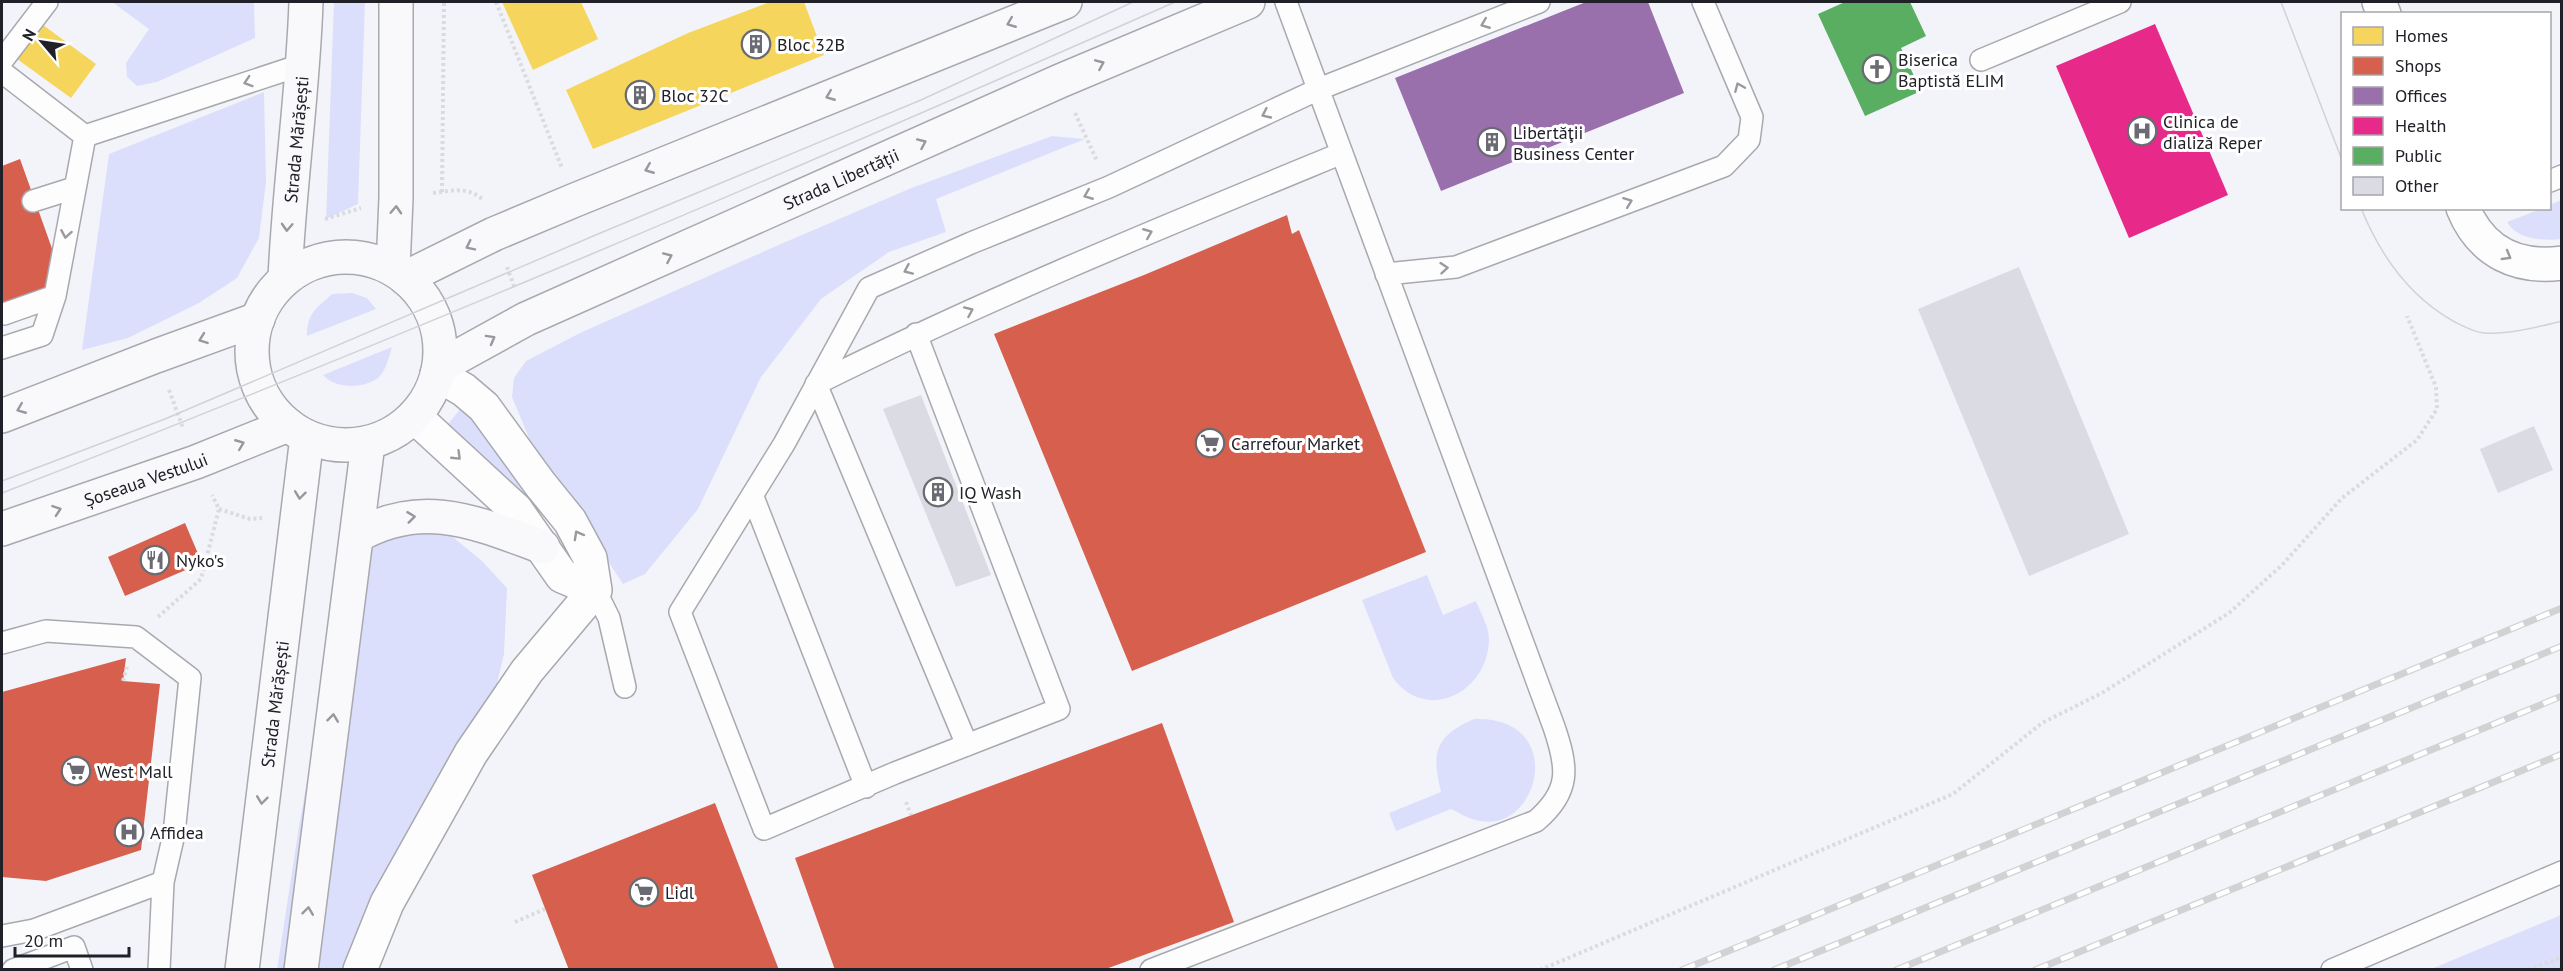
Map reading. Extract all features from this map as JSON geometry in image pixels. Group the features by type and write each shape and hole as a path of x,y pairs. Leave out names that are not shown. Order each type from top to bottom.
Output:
{"main road":[{"name":"Strada Mărășești","path":"285,279 287,230 304,64 306,2"},
{"path":"396,2 396,198 399,273"},
{"path":"399,273 1065,2"},
{"name":"Strada Libertății","path":"438,370 526,319 1060,81 1248,2"},
{"path":"337,257 366,259 399,273 418,290 435,318 440,342 438,370 428,397 414,416 400,428 368,444 336,444 298,431 272,409 256,379 252,361 252,342 258,319 269,297 285,279 309,264 337,257"},
{"path":"2,416 258,319"},
{"name":"Strada Mărășești","path":"242,969 287,596 298,431"},
{"name":"Șoseaua Vestului","path":"2,529 196,462 298,431"},
{"path":"301,969 368,444"},
{"path":"357,536 387,522 406,517 438,515 478,523 543,547"}],"street":[{"path":"2472,211 2477,234 2511,259 2531,265 2562,263"},
{"path":"438,370 484,407 570,521 590,558 596,590"},
{"path":"414,416 516,510 562,576 596,590"},
{"path":"360,969 387,903 471,753 527,671 596,590"}],"lane":[{"path":"2,61 47,2"},
{"path":"1151,969 1536,821 1556,799 1564,783 1566,766 1562,750 1286,2"},
{"path":"916,334 1059,709 764,829 680,612 753,497 869,288 971,243 1109,187 1319,89 1539,2"},
{"path":"1386,274 1456,267 1724,166 1749,140 1752,117 1703,2"},
{"path":"1981,60 2120,2"},
{"path":"85,136 304,64"},
{"path":"2,72 85,136"},
{"path":"55,296 3,311 8,346 42,335 55,296 85,136"},
{"path":"816,384 916,334 1131,240 1342,153"},
{"path":"33,201 74,188"},
{"path":"816,384 967,745"},
{"path":"753,497 866,787"},
{"path":"596,590 609,618 625,687"},
{"path":"2,642 46,631 136,637 190,678 174,834 163,882 159,969"},
{"path":"2332,969 2562,872"},
{"path":"2,936 34,930 163,882"},
{"path":"27,967 74,947 82,969"}],"path":[{"path":"442,192 444,2"},
{"path":"496,2 575,200"},
{"path":"287,230 396,198 461,190 473,191 484,200 494,234"},
{"path":"1540,969 1953,795 2043,723 2102,693 2229,613 2282,565 2342,498 2417,440 2438,409 2436,387 2408,316"},
{"path":"515,922 546,909"},
{"path":"2528,969 2562,957"}],"shaded area":[{"path":"112,2 254,2 255,38 157,82 137,86 127,77 126,63 149,29"},
{"path":"334,2 365,2 358,204 326,219"},
{"path":"264,92 266,182 259,238 237,278 199,303 128,338 82,350 109,154"},
{"path":"1052,136 1085,139 936,199 946,232 889,252 821,299 761,377 698,509 645,574 623,584 532,445 512,397 514,378 526,361 582,332 909,189"},
{"path":"2561,200 2561,239 2547,240 2524,236 2517,233 2507,222 2538,210 2551,210 2551,205"},
{"path":"352,293 367,298 376,309 307,336 307,328 313,312 321,304 332,294"},
{"path":"392,347 383,372 372,382 357,386 342,385 328,380 323,375"},
{"path":"465,403 539,515 445,428"},
{"path":"395,526 444,530 482,561 507,588 504,654 493,700 347,969 277,970 299,826 347,556"},
{"path":"1427,575 1443,615 1476,601 1489,635 1486,658 1478,674 1467,687 1453,696 1438,700 1422,699 1407,692 1393,678 1362,600"},
{"path":"1474,719 1505,723 1524,736 1534,755 1534,776 1528,796 1514,813 1495,821 1472,819 1451,809 1396,831 1389,813 1441,792 1436,767 1439,747 1451,732"},
{"path":"2561,915 2561,969 2431,969"}],"building: Homes":[{"path":"502,2 581,2 598,39 533,70"},
{"path":"770,2 804,2 824,55 593,149 566,90 688,33"},
{"path":"43,25 96,64 71,98 17,59"}],"building: Shops":[{"path":"20,159 64,282 2,303 2,166"},
{"name":"Carrefour Market","path":"1287,215 1292,234 1299,230 1426,552 1132,671 994,334"},
{"name":"Nyko's","path":"185,523 202,563 125,596 108,557"},
{"name":"West Mall","path":"126,658 123,681 160,684 141,850 46,881 2,877 2,692"},
{"path":"1162,723 1234,922 1103,970 835,970 795,858"},
{"name":"Lidl","path":"715,803 779,970 569,970 532,875"}],"building: Offices":[{"name":"Libertăţii Business Center","path":"1586,2 1648,2 1684,93 1441,191 1395,78"}],"building: Health":[{"name":"Clinica de dializă Reper","path":"2155,24 2228,195 2129,238 2056,66"}],"building: Public":[{"name":"Biserica Baptistă ELIM","path":"1845,2 1910,2 1926,36 1901,48 1921,91 1865,116 1818,14"}],"building: Other":[{"path":"2019,267 2129,534 2029,576 1918,309"},
{"name":"IQ Wash","path":"921,395 991,575 956,587 883,409"},
{"path":"2534,426 2553,470 2498,493 2480,449"}],"tram line":[{"path":"2,481 165,419 598,234 921,100 1133,2"},
{"path":"2,493 297,376 591,254 1175,2"},
{"path":"2281,2 2341,157"},
{"path":"2362,210 2377,242 2398,273 2423,299 2453,321 2484,333 2523,330 2562,321"}],"railway":[{"path":"1682,970 2562,608"},
{"path":"1774,970 2562,646"},
{"path":"1896,970 2562,696"},
{"path":"2035,970 2562,754"}],"place":[{"name":"Bloc 32B","path":"756,44"},
{"name":"Biserica Baptistă ELIM","path":"1877,69"},
{"name":"Bloc 32C","path":"640,95"},
{"name":"Clinica de dializă Reper","path":"2142,131"},
{"name":"Libertăţii Business Center","path":"1492,142"},
{"name":"Carrefour Market","path":"1210,443"},
{"name":"IQ Wash","path":"938,492"},
{"name":"Nyko's","path":"155,560"},
{"name":"West Mall","path":"76,771"},
{"name":"Affidea","path":"129,832"},
{"name":"Lidl","path":"644,892"}]}
